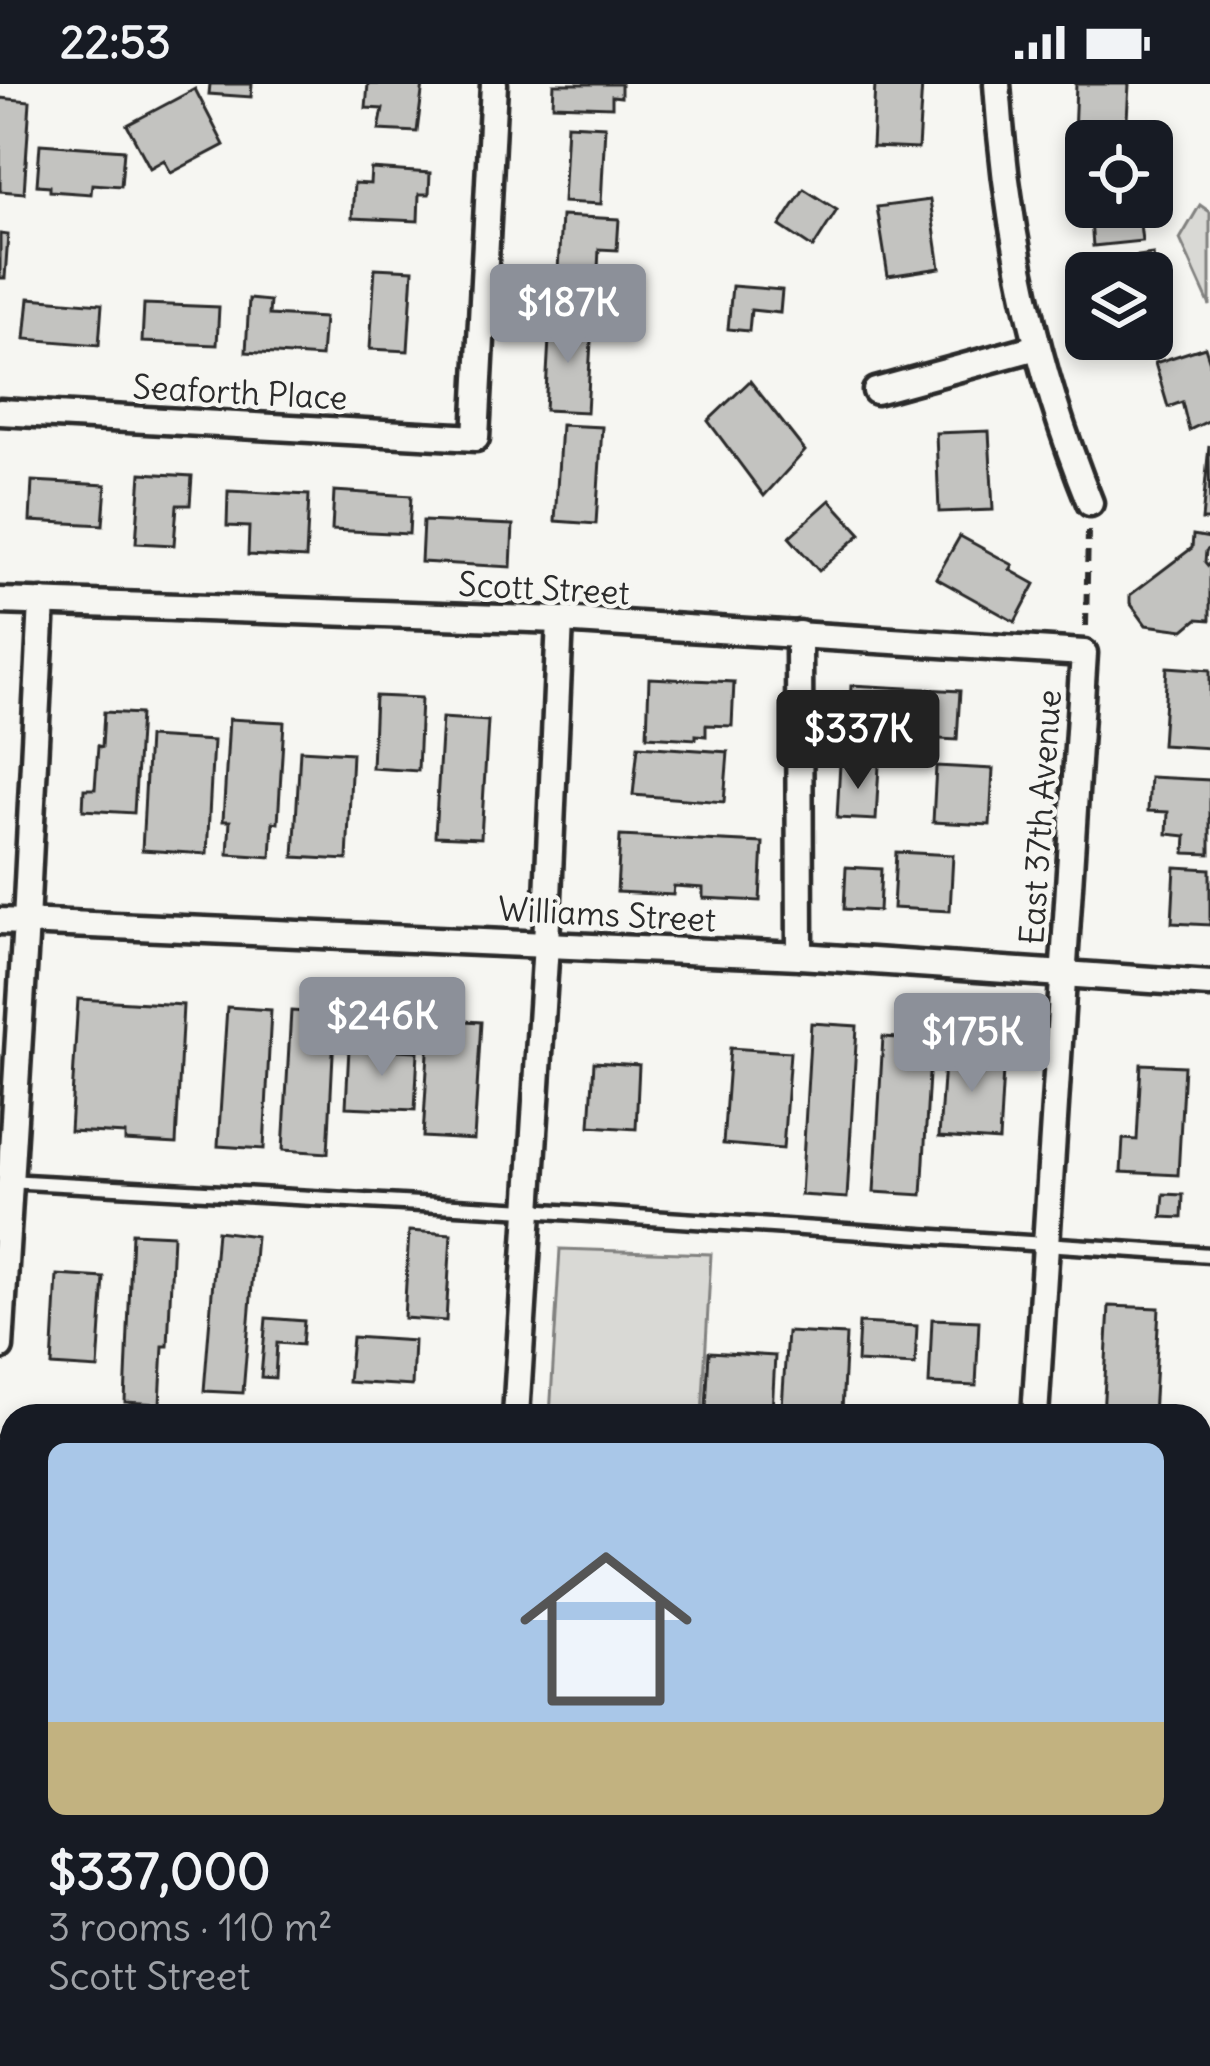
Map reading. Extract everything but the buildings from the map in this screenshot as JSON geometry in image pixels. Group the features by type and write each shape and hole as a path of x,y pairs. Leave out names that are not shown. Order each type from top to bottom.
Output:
{"street":[{"name":"Seaforth Place","path":"0,412 476,438 494,84"},
{"path":"998,84 1001,152 1036,347 1062,435 1090,503"},
{"path":"876,391 1036,347"},
{"name":"Scott Street","path":"0,602 560,620 1084,653"},
{"path":"0,1347 5,1181 26,922 42,602"},
{"path":"517,1404 546,944 560,620"},
{"path":"800,634 800,956"},
{"name":"East 37th Avenue","path":"1037,1404 1084,653"},
{"name":"Williams Street","path":"0,921 800,956 1210,985"}],"lane":[{"path":"5,1181 529,1210 1210,1256"}],"path":[{"path":"1084,653 1090,503"}],"shaded area":[{"path":"1200,205 1210,212 1210,306 1180,239"},
{"path":"560,1249 711,1254 703,1404 551,1404"}]}
